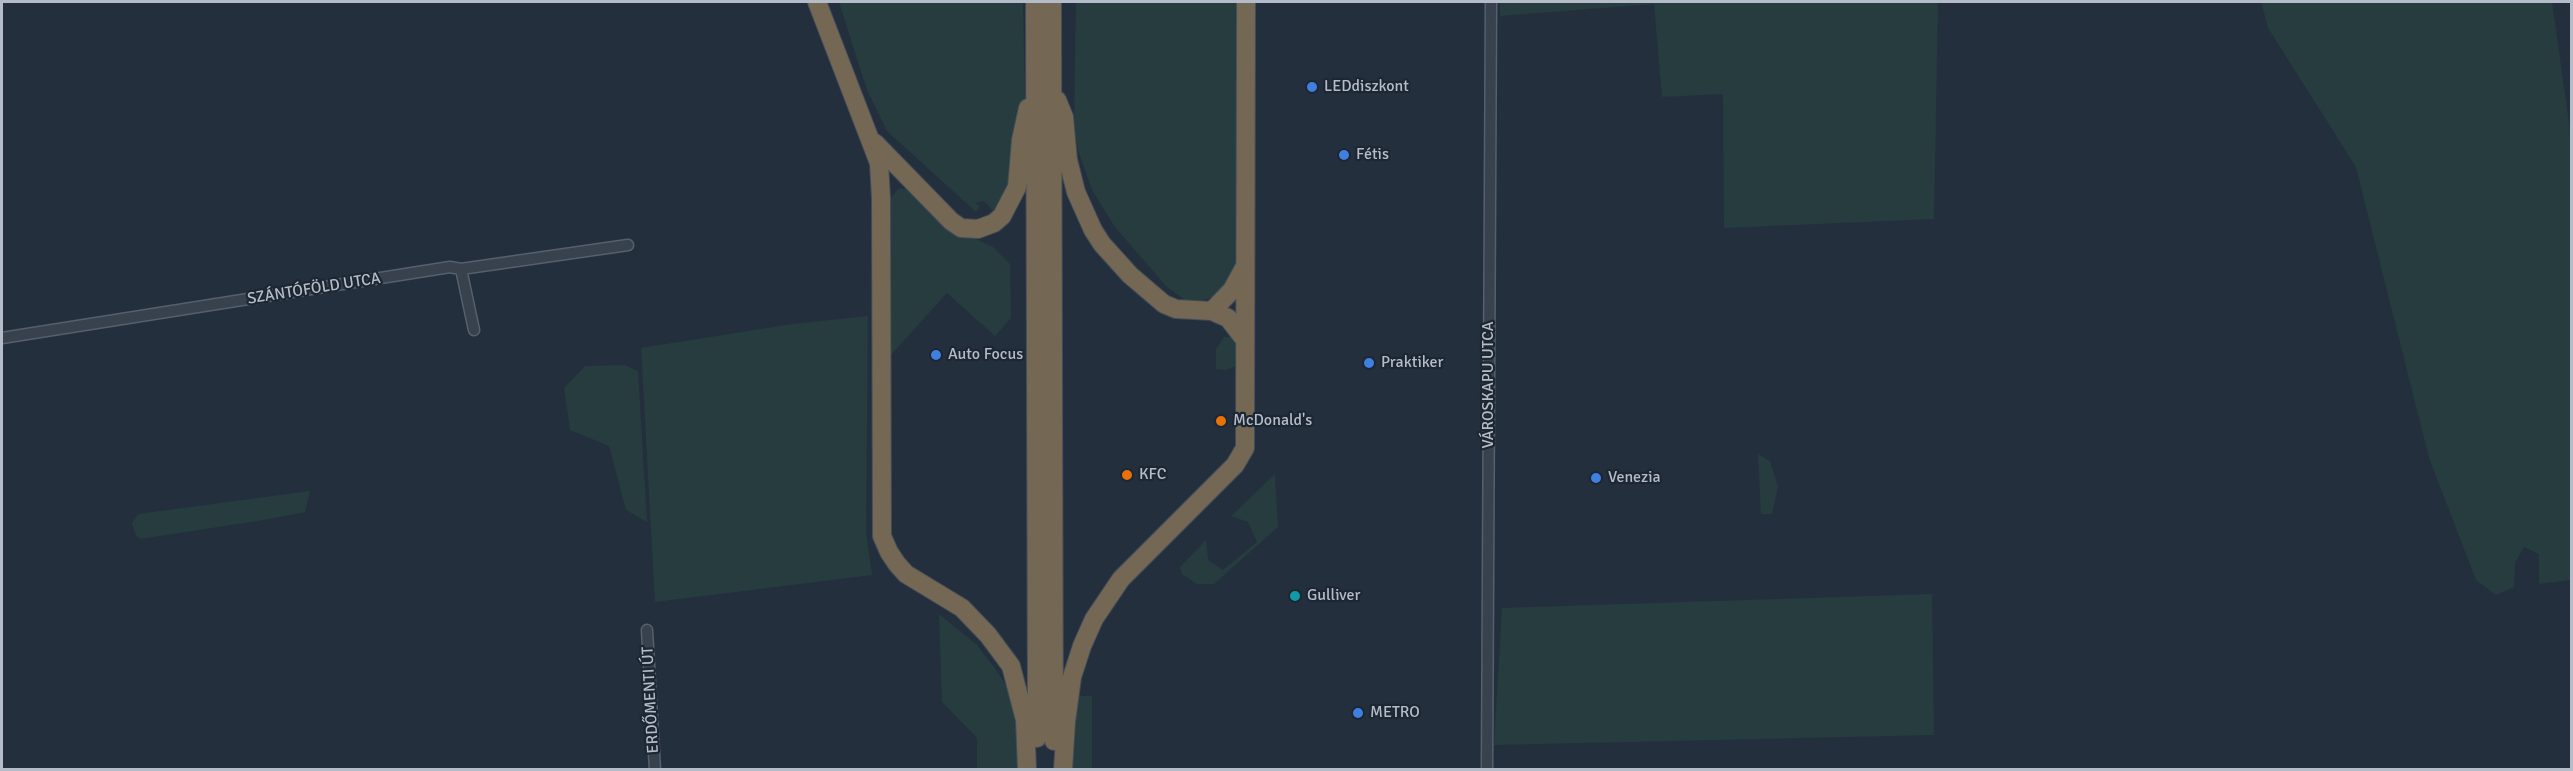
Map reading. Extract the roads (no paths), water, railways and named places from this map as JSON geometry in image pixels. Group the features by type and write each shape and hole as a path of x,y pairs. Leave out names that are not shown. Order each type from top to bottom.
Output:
{"highway":[{"path":"817,2 871,138 879,163 884,193 882,536 889,552 906,574 935,589 962,608 988,635 1011,666 1025,720 1027,770"},
{"path":"1035,2 1043,88 1054,770"},
{"path":"1037,770 1043,88 1052,2"},
{"path":"1063,770 1068,699 1082,646 1105,601 1121,579 1235,465 1244,453 1246,441 1244,4"},
{"path":"871,138 915,186 961,228 972,230 985,227 1002,216 1017,187 1023,120 1043,88"},
{"path":"1043,88 1064,117 1068,160 1076,192 1093,230 1126,270 1164,304 1187,311 1217,310 1238,304 1245,308"},
{"path":"884,193 891,160"},
{"path":"884,193 900,184 915,186"},
{"path":"1217,310 1236,284 1245,266"},
{"path":"1217,310 1228,318 1245,340"}],"street":[{"name":"VÁROSKAPU UTCA","path":"1487,770 1491,2"},
{"name":"SZÁNTÓFÖLD UTCA","path":"2,338 440,269 461,269 628,245"},
{"path":"461,269 474,330"},
{"name":"ERDŐMENTI ÚT","path":"647,630 655,770"}],"place":[{"name":"LEDdiszkont","path":"1312,87"},
{"name":"Fétis","path":"1344,155"},
{"name":"Auto Focus","path":"936,355"},
{"name":"Praktiker","path":"1369,363"},
{"name":"McDonald's","path":"1221,421"},
{"name":"KFC","path":"1127,475"},
{"name":"Venezia","path":"1596,478"},
{"name":"Gulliver","path":"1295,596"},
{"name":"METRO","path":"1358,713"}]}
